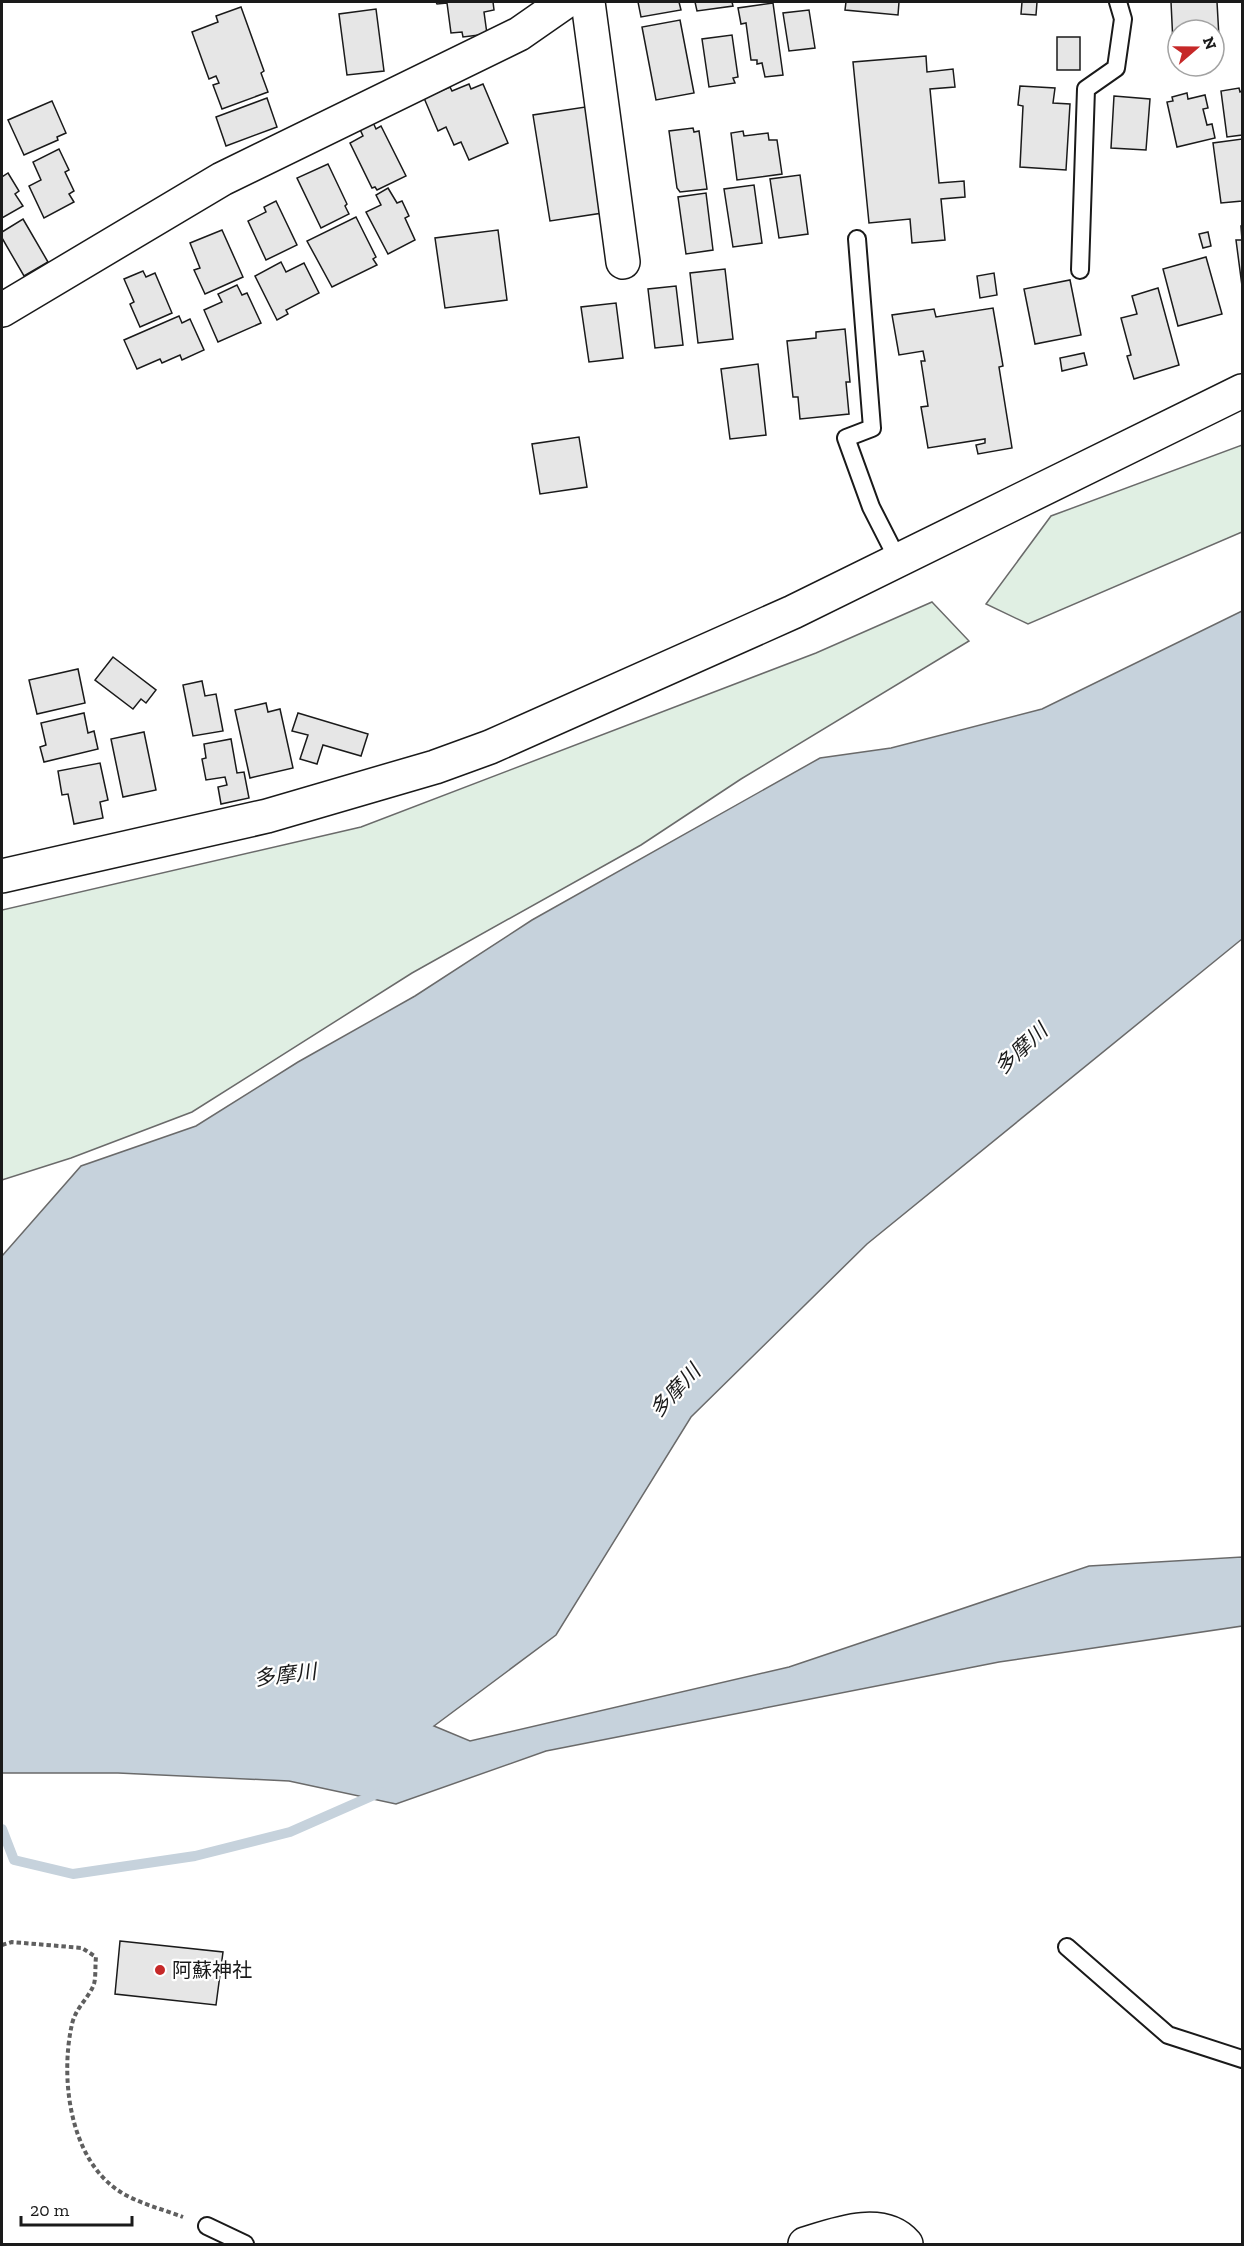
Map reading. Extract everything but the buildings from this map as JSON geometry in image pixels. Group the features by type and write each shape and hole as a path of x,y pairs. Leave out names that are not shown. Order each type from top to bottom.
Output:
{"street":[{"path":"2,310 222,179 519,34 566,2"},
{"path":"588,2 623,262"},
{"path":"2,876 267,816 446,763 490,747 600,700 782,617 1242,391"},
{"path":"805,2244 867,2230 892,2233 906,2244"}],"lane":[{"path":"1080,270 1086,88 1116,68 1123,19 1118,2"},
{"path":"857,239 872,428 846,438 871,507 898,560"},
{"path":"1066,1947 1168,2035 1242,2059"},
{"path":"207,2226 245,2244"}],"path":[{"path":"2,1945 12,1942 82,1948 96,1957 94,1984 77,2012 67,2050 66,2076 76,2130 87,2154 118,2191 207,2226"}],"green space":[{"path":"1242,445 1242,532 1028,624 986,604 1051,516"},
{"path":"932,602 969,641 741,779 641,845 412,973 192,1112 71,1158 2,1180 2,910 361,827 816,653"}],"water":[{"name":"多摩川","path":"1242,611 1242,939 867,1244 691,1417 556,1635 434,1726 470,1741 789,1667 1089,1566 1242,1557 1242,1626 999,1662 546,1751 396,1804 289,1781 118,1773 2,1773 2,1256 81,1166 196,1126 298,1062 415,996 532,920 820,758 891,748 1042,709"}],"waterway":[{"path":"2,1829 14,1860 73,1874 195,1856 290,1832 381,1792"}],"place":[{"name":"阿蘇神社","path":"160,1970"}]}
